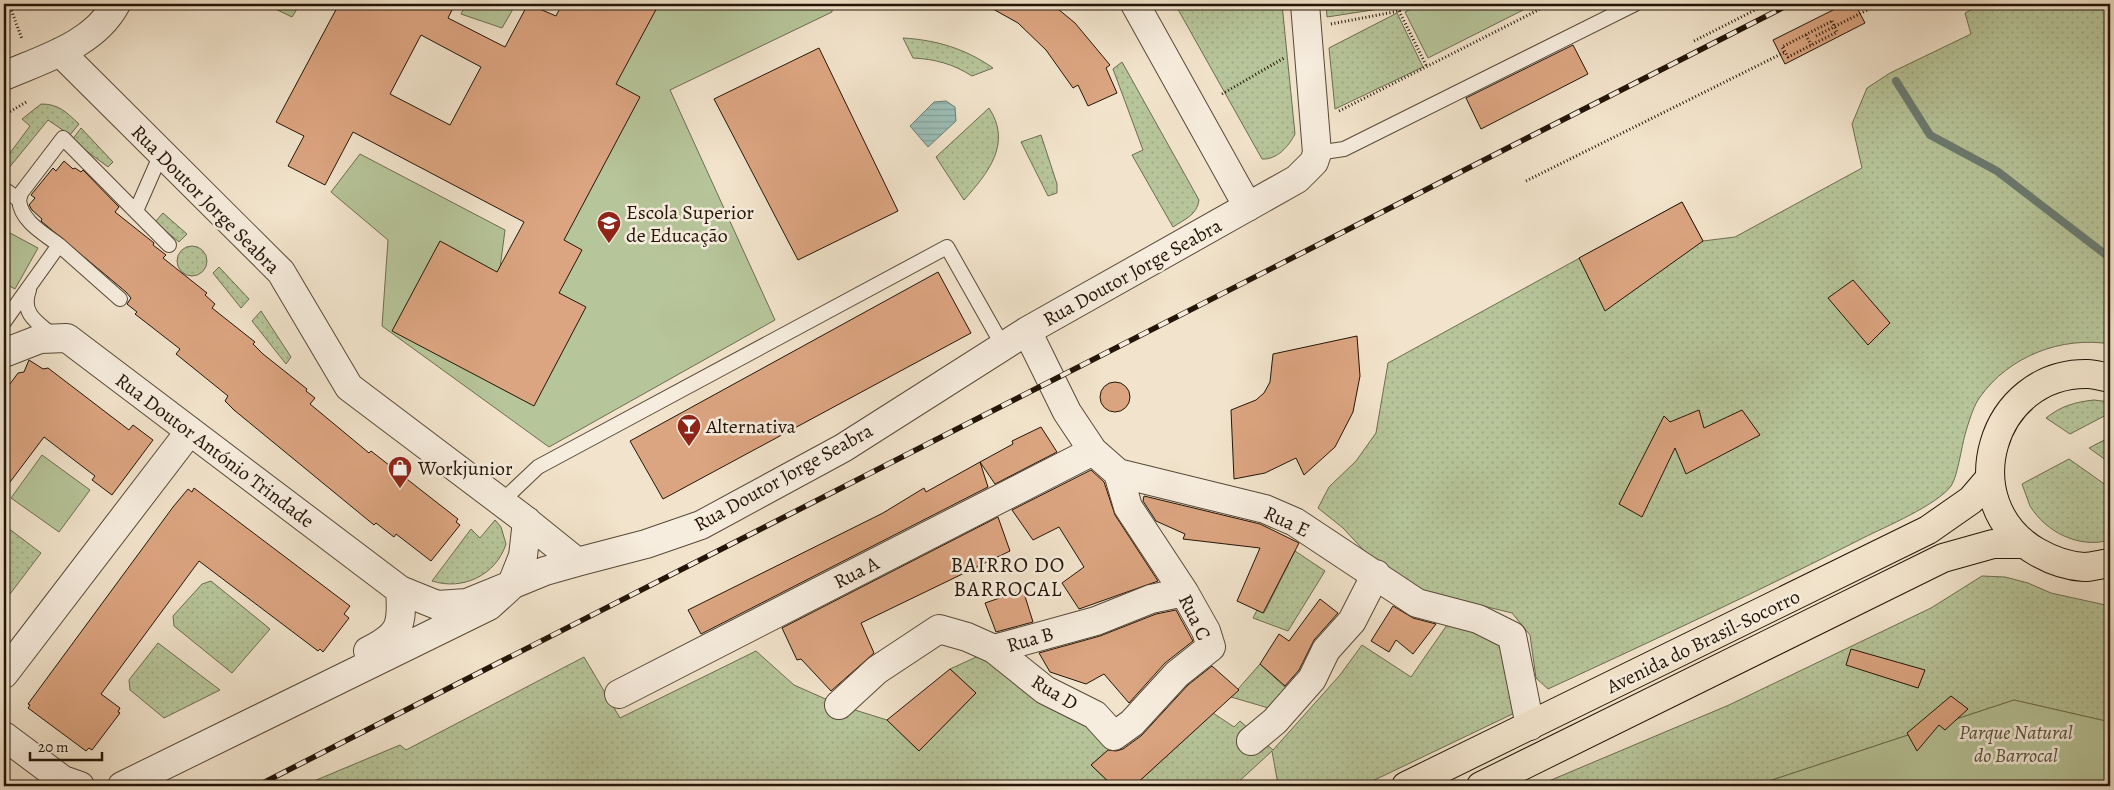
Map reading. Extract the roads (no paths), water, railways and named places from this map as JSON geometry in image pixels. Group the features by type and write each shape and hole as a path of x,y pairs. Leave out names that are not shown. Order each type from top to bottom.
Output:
{"main road":[{"name":"Avenida do Brasil-Socorro","path":"2110,378 2088,374 2056,378 2027,393 2005,417 1992,447 1989,479 1995,504 2006,526 2024,544 2052,560 2084,566 2110,563"},
{"name":"Avenida do Brasil-Socorro","path":"1406,786 1928,530 1971,500 1989,479"},
{"name":"Avenida do Brasil-Socorro","path":"1481,786 1943,558 1993,544 2024,544"}],"street":[{"path":"4,76 60,52 82,40 98,27 116,4"},
{"path":"1135,4 1248,207"},
{"path":"1305,4 1317,153"},
{"name":"Rua Doutor Jorge Seabra","path":"60,52 160,154 281,272 349,387 527,521 577,562 646,544 701,525 843,448 1027,331 1296,179 1314,162 1317,153"},
{"name":"Rua E","path":"1027,331 1067,412 1093,451 1118,473 1265,509 1295,522 1418,603 1478,619 1512,636 1530,726"},
{"path":"4,368 13,350 40,339 56,337"},
{"name":"Rua Doutor António Trindade","path":"56,337 67,338 74,342 400,590 437,604 467,603 545,571 577,562"},
{"path":"4,674 190,431"},
{"name":"Rua A","path":"619,694 1093,451"},
{"name":"Rua C","path":"1114,736 1132,723 1177,674 1211,647 1206,631 1184,592 1128,507 1118,473"},
{"path":"122,786 489,606 511,586 523,556 527,521"},
{"path":"1251,741 1275,720 1312,679 1326,650 1352,621 1376,574"},
{"path":"308,696 322,675 388,641 397,631 401,618 400,590"},
{"name":"Rua B","path":"839,704 877,670 939,629 994,649 1096,621 1151,598 1184,592"},
{"name":"Rua D","path":"994,649 1045,690 1095,714 1114,736"},
{"path":"4,736 63,780 80,786"}],"lane":[{"path":"1317,153 1344,149 1636,4"},
{"path":"120,299 59,245 30,223 20,207 21,193 63,138 169,245"},
{"path":"136,211 160,154"},
{"path":"4,189 19,200"},
{"path":"4,322 59,245"},
{"path":"501,502 538,468 947,247 1003,346"},
{"path":"30,286 26,304 29,316 56,337"}],"water":[{"path":"946,101 955,107 956,121 928,147 910,126 934,102"}],"waterway":[{"path":"1896,81 1930,135 1997,171 2110,258"}],"railway":[{"path":"257,786 1790,4"}],"place":[{"name":"Escola Superior de Educação","path":"609,244"},
{"name":"Alternativa","path":"689,447"},
{"name":"Workjunior","path":"400,489"}],"district":[{"name":"BAIRRO DO BARROCAL","path":"1008,577"}],"park label":[{"name":"Parque Natural do Barrocal","path":"2016,744"}]}
